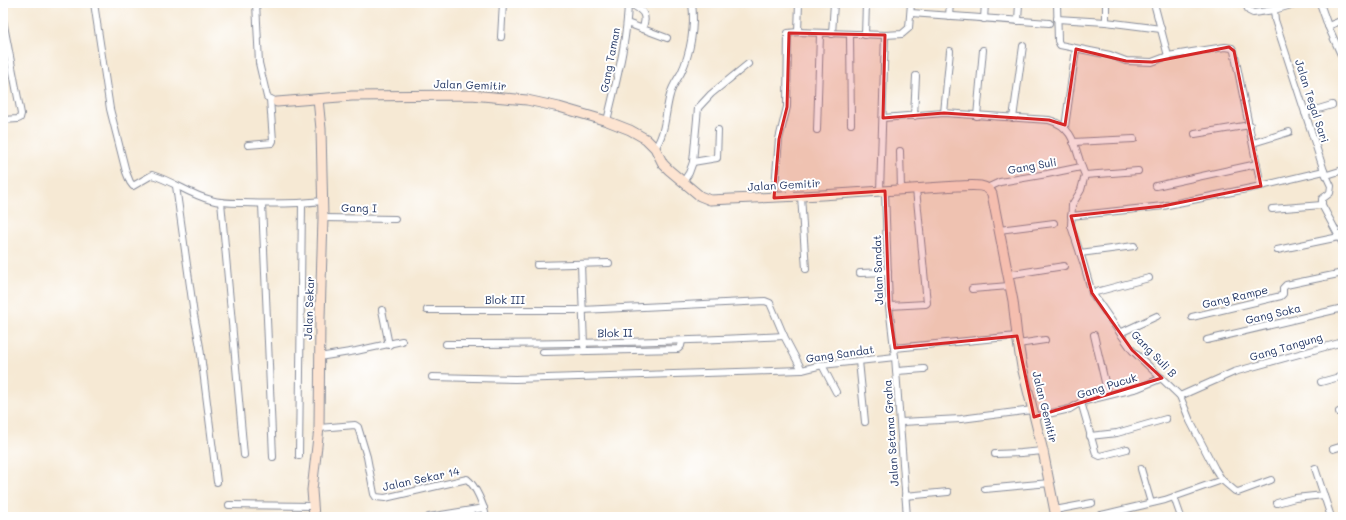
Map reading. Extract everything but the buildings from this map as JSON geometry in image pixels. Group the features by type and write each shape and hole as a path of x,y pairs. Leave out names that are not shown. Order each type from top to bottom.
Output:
{"street":[{"path":"94,3 110,109 130,182 133,186 152,175 166,179 176,186 199,197 220,202 302,204 324,201"},
{"path":"248,145 272,143 273,141 273,101 266,93 259,63 256,3"},
{"path":"501,37 503,3"},
{"path":"629,3 638,8 645,15 645,23 642,30"},
{"name":"Gang Taman","path":"607,121 627,23 629,3"},
{"path":"655,148 661,138 670,93 683,68 689,48 693,24 692,3"},
{"path":"798,32 799,3"},
{"path":"832,34 834,3"},
{"path":"865,35 866,3"},
{"path":"774,198 779,139 787,107 788,34 791,32 850,35 902,34 909,28 911,3"},
{"path":"949,16 950,3"},
{"path":"984,19 985,3"},
{"path":"1018,21 1019,3"},
{"path":"1057,3 1058,43 1060,46 1110,55 1126,61 1152,62 1168,56 1225,47 1232,48 1234,51 1250,125 1261,186"},
{"path":"1106,3 1106,22"},
{"path":"1154,3 1168,56"},
{"path":"1245,3 1249,11 1253,13 1274,10 1298,3"},
{"path":"1320,3 1328,26 1343,58"},
{"name":"Jalan Tegal Sari","path":"1274,10 1276,24 1325,173 1331,186 1331,191 1322,199 1322,204"},
{"path":"911,13 1049,23"},
{"path":"1057,19 1106,22 1161,29"},
{"path":"3,20 21,114 20,118 3,120"},
{"path":"1328,26 1343,20"},
{"path":"627,23 642,30 667,38"},
{"path":"817,130 820,34"},
{"path":"850,35 851,124"},
{"name":"Jalan Sandat","path":"885,35 883,118 881,138 882,191 889,306 894,348"},
{"path":"1013,118 1023,46"},
{"path":"1065,127 1076,49"},
{"path":"977,116 983,50"},
{"path":"944,113 950,51"},
{"path":"683,182 689,173 693,162 698,108 718,87 748,64"},
{"path":"914,116 916,76"},
{"name":"Jalan Gemitir","path":"273,101 364,96 477,96 538,102 559,106 607,121 641,136 651,143 664,164 683,182 700,196 710,200 774,198 901,189 977,186 987,188 992,194 1015,313 1017,340 1033,414 1043,450 1056,514"},
{"name":"Jalan Sekar","path":"314,517 312,490 319,428 319,357 324,218 321,129 318,99"},
{"path":"1305,113 1332,105"},
{"path":"883,118 944,113 1049,120 1059,123 1065,127 1077,147 1081,167 1085,175 1081,190 1072,205 1070,216 1163,206 1343,170"},
{"path":"1196,134 1250,125"},
{"path":"693,162 715,159 718,157 718,130"},
{"path":"1253,143 1289,132"},
{"path":"1074,142 1134,139"},
{"path":"900,151 901,189"},
{"path":"1156,186 1257,164"},
{"name":"Gang Suli","path":"987,188 1000,182 1081,167"},
{"path":"1085,175 1138,171"},
{"path":"176,186 194,315 200,347 217,482"},
{"path":"889,306 927,303 916,189"},
{"path":"801,196 806,269"},
{"path":"220,202 244,455"},
{"path":"262,204 273,457"},
{"path":"299,456 302,204"},
{"path":"1272,209 1322,204 1343,244"},
{"name":"Gang Suli B","path":"1070,216 1071,226 1092,293 1132,350 1180,396 1190,420 1222,480 1235,492 1271,480"},
{"name":"Gang I","path":"324,218 395,219"},
{"path":"999,230 1054,223"},
{"path":"1276,250 1339,237"},
{"path":"1080,253 1134,246"},
{"path":"536,265 608,263"},
{"path":"581,264 584,351"},
{"path":"1007,275 1064,266"},
{"path":"860,273 888,272"},
{"name":"Gang Rampe","path":"1192,317 1281,296 1283,294 1283,288 1286,285 1343,273"},
{"path":"1092,293 1149,278"},
{"path":"972,289 1009,286"},
{"name":"Blok III","path":"427,310 582,310 765,301 770,303 784,336"},
{"name":"Gang Soka","path":"1207,340 1343,308"},
{"path":"382,310 389,344"},
{"path":"1120,333 1157,316"},
{"path":"1094,335 1108,395"},
{"name":"Blok II","path":"446,344 584,344 784,336"},
{"name":"Gang Sandat","path":"784,336 802,370 822,365 895,357"},
{"path":"894,348 1017,340 1045,340"},
{"path":"319,357 402,341"},
{"path":"543,352 678,349 681,346 682,341"},
{"name":"Gang Tangung","path":"1180,396 1234,372 1343,342"},
{"name":"Jalan Setana Graha","path":"894,348 901,422 907,517"},
{"path":"859,361 865,422"},
{"path":"822,365 836,392"},
{"path":"897,371 924,369"},
{"path":"432,377 515,379 802,370"},
{"path":"1321,382 1343,376"},
{"name":"Gang Pucuk","path":"901,422 1033,414 1070,408 1081,402 1138,388 1162,378"},
{"path":"1081,402 1096,454 1098,455 1127,449"},
{"path":"1090,436 1117,433 1166,419"},
{"name":"Jalan Sekar 14","path":"319,428 355,425 358,427 367,457 374,494 376,497 385,498 465,479 469,480 471,483 484,508 486,517"},
{"path":"1333,449 1343,446"},
{"path":"995,454 1043,450"},
{"path":"1315,468 1331,517"},
{"path":"1141,469 1151,503"},
{"path":"1093,517 1174,497 1222,480"},
{"path":"985,489 1050,483"},
{"path":"905,496 948,492"},
{"path":"1277,503 1295,498 1324,495"},
{"path":"1174,497 1181,517"},
{"path":"1056,514 1092,503"},
{"path":"229,505 313,506"},
{"path":"429,517 484,508"},
{"path":"1126,510 1129,517"}],"highlighted area":[{"path":"789,33 885,35 883,118 944,113 1049,120 1065,125 1076,49 1126,61 1152,62 1229,47 1234,51 1261,186 1163,206 1071,216 1092,293 1132,350 1162,378 1034,417 1017,336 895,348 889,306 885,191 774,198 779,139 787,107"}]}
